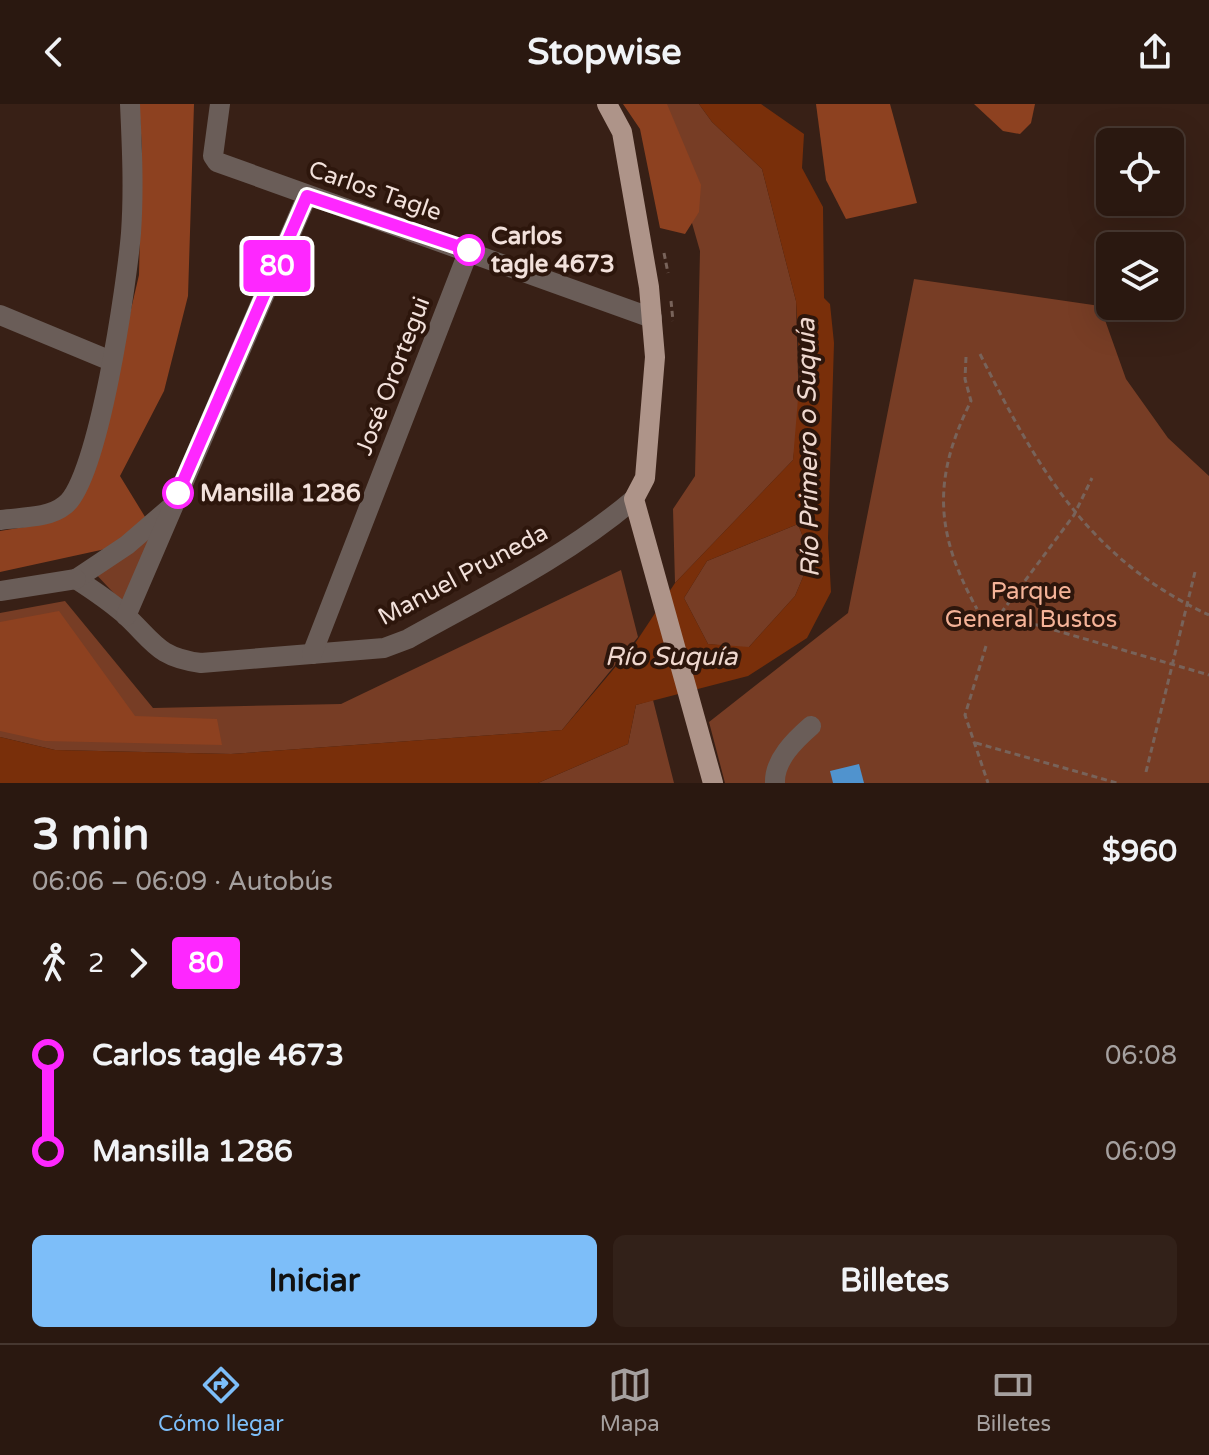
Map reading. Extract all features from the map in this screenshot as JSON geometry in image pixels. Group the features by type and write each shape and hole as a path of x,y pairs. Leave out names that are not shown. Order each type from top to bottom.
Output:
{"main road":[{"path":"607,104 622,132 652,318 655,357 645,478 634,499 713,783"}],"street":[{"path":"4,514 51,513 66,505 77,492 89,466 111,361 130,236 130,104"},
{"name":"Carlos Tagle","path":"220,104 213,156 217,162 652,318"},
{"path":"126,616 307,196"},
{"name":"José Orortegui","path":"312,654 469,250"},
{"path":"0,315 111,361"},
{"name":"Manuel Pruneda","path":"76,579 126,616 150,644 166,655 184,661 201,663 384,648 408,639 558,556 634,499"},
{"path":"0,591 76,579 127,545 173,506"},
{"path":"775,783 775,776 791,743 811,726"}],"path":[{"path":"980,354 1024,440 1074,515 1133,568 1185,604 1209,615"},
{"path":"966,357 965,379 971,401 954,436 943,515 948,547 977,609"},
{"path":"1001,613 1074,515 1092,478"},
{"path":"1146,772 1195,572"},
{"path":"1005,622 1037,625 1209,675"},
{"path":"986,646 965,715 988,783"},
{"path":"976,743 1117,783"}],"green space":[{"path":"658,104 699,104 712,122 762,169 796,301 799,412 793,460 675,583 673,509 695,476 700,251"},
{"name":"Parque General Bustos","path":"914,279 1096,305 1096,320 1105,320 1126,379 1168,438 1209,476 1209,783 725,783 709,722 848,613"},
{"path":"160,524 124,604 93,571"},
{"path":"798,524 811,558 795,596 748,648 708,644 684,598 707,561"},
{"path":"621,570 638,637 562,730 231,754 55,750 0,737 0,613 65,601 153,708 341,704"},
{"path":"653,700 674,783 538,783 628,744 636,705"}],"shaded area":[{"path":"139,104 194,104 188,296 164,391 120,476 150,525 110,548 0,572 0,531 42,524 93,472 139,275 142,148"},
{"path":"623,104 667,104 701,185 699,212 685,234 660,228 640,129"},
{"path":"816,104 890,104 917,203 846,219 826,180"},
{"path":"974,104 1035,104 1031,123 1020,134 1003,131"},
{"path":"59,611 135,716 217,719 222,745 45,741 0,731 0,622"}],"water":[{"name":"Río Suquía","path":"699,104 761,104 804,134 802,168 823,207 824,298 830,304 834,343 828,538 831,592 807,638 748,676 636,705 628,744 538,783 0,783 0,737 55,750 231,754 562,730 634,645 675,583 793,460 800,374 796,301 762,169 712,122","holes":["798,524 811,558 795,596 749,647 708,644 684,598 707,561"]}],"building":[{"path":"859,764 864,783 833,783 830,771"}],"bus line":[{"name":"80","path":"178,493 307,196 469,250"}],"place":[{"name":"Carlos tagle 4673","path":"469,250"},
{"name":"Mansilla 1286","path":"178,493"}],"water label":[{"name":"Río Primero o Suquía","path":"808,448"}]}
